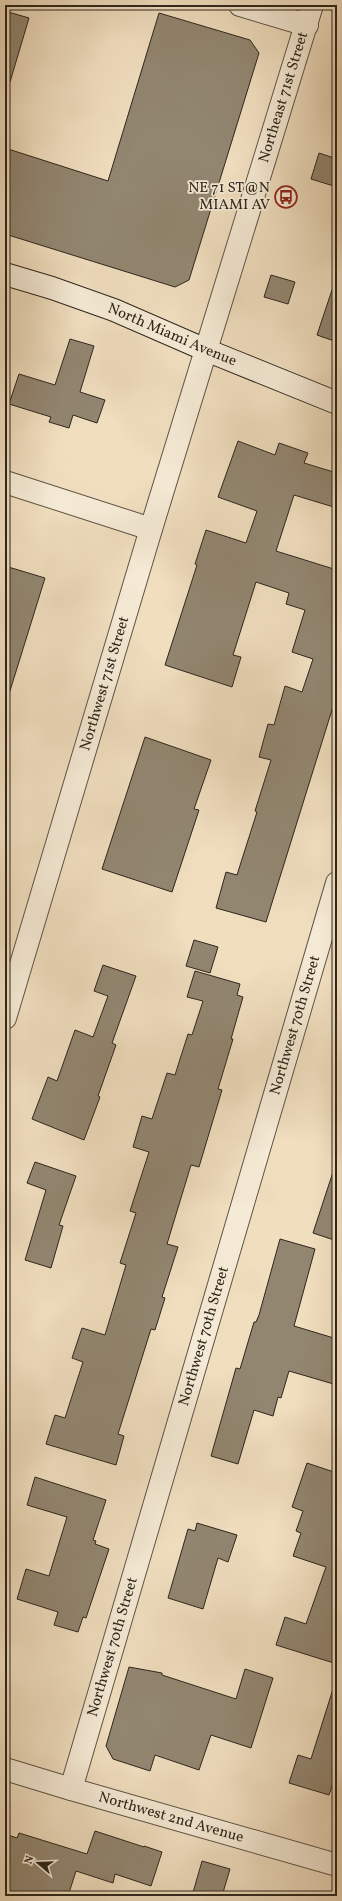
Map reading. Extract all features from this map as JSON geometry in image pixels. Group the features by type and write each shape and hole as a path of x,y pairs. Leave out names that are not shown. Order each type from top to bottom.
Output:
{"street":[{"path":"240,5 310,15"},
{"name":"Northeast 71st Street","path":"206,350 310,15"},
{"name":"North Miami Avenue","path":"5,274 114,310 206,350 337,403"},
{"name":"Northwest 71st Street","path":"5,1018 206,350"},
{"path":"5,482 151,529"},
{"name":"Northwest 70th Street","path":"71,1789 337,883"},
{"name":"Northwest 2nd Avenue","path":"5,1769 337,1865"}],"building":[{"path":"5,11 29,18 10,82 5,82"},
{"path":"159,13 250,40 259,53 189,280 175,287 5,234 5,148 108,181"},
{"path":"319,153 337,159 337,187 311,179"},
{"path":"271,275 295,282 288,304 264,297"},
{"path":"334,284 337,285 337,342 317,335"},
{"path":"70,339 94,346 80,392 105,400 97,423 73,415 69,428 49,422 51,417 9,404 19,374 55,385"},
{"path":"238,441 275,455 279,443 308,453 304,463 337,473 337,508 294,495 276,551 337,570 337,679 332,696 336,697 266,922 216,908 226,872 237,875 257,812 255,811 271,760 259,757 268,724 274,725 285,686 302,692 313,659 292,652 305,610 286,604 289,593 256,582 233,655 241,657 232,687 165,665 197,565 195,564 206,530 246,543 257,511 218,497"},
{"path":"5,566 45,578 9,694 5,693"},
{"path":"145,737 211,760 194,809 199,810 172,892 102,869"},
{"path":"194,940 218,947 210,973 186,966"},
{"path":"103,965 136,976 112,1043 116,1045 98,1096 100,1097 84,1140 32,1119 48,1077 57,1081 75,1030 93,1037 108,996 94,991"},
{"path":"195,971 240,984 237,995 243,997 231,1039 233,1039 218,1089 222,1090 199,1167 191,1165 167,1244 178,1247 162,1297 165,1298 155,1330 151,1329 118,1434 124,1436 116,1465 46,1444 55,1415 65,1418 83,1362 72,1358 82,1328 105,1335 126,1265 120,1263 136,1213 130,1211 149,1152 133,1147 142,1116 152,1119 167,1073 175,1075 188,1034 192,1035 203,1001 187,997"},
{"path":"35,1162 76,1176 59,1225 63,1226 51,1268 25,1260 46,1190 27,1183"},
{"path":"333,1172 337,1172 337,1241 313,1233"},
{"path":"280,1239 315,1249 294,1326 337,1339 337,1385 289,1371 281,1398 278,1397 273,1416 254,1410 238,1464 211,1456 236,1368 240,1369 254,1322 256,1322 259,1315"},
{"path":"307,1463 337,1473 337,1516 332,1534 337,1536 337,1664 276,1645 285,1617 306,1624 326,1567 293,1556 301,1533 296,1531 303,1511 292,1507"},
{"path":"35,1477 106,1500 93,1540 96,1541 95,1544 109,1549 86,1618 83,1617 78,1632 54,1625 58,1612 17,1599 26,1569 49,1576 67,1517 27,1505"},
{"path":"197,1523 237,1535 228,1562 218,1558 203,1609 168,1598 188,1529 195,1531"},
{"path":"129,1667 162,1673 162,1675 236,1699 245,1669 273,1678 251,1748 211,1735 199,1770 155,1755 150,1771 113,1759 106,1746"},
{"path":"333,1689 337,1689 337,1771 329,1795 289,1783 298,1755 311,1759"},
{"path":"95,1831 162,1852 151,1886 115,1874 113,1883 76,1871 68,1896 5,1896 5,1834 17,1838 19,1833 87,1854"},
{"path":"202,1861 230,1869 222,1896 192,1896"}],"place":[{"name":"NE 71 ST@N MIAMI AV","path":"286,197"}]}
